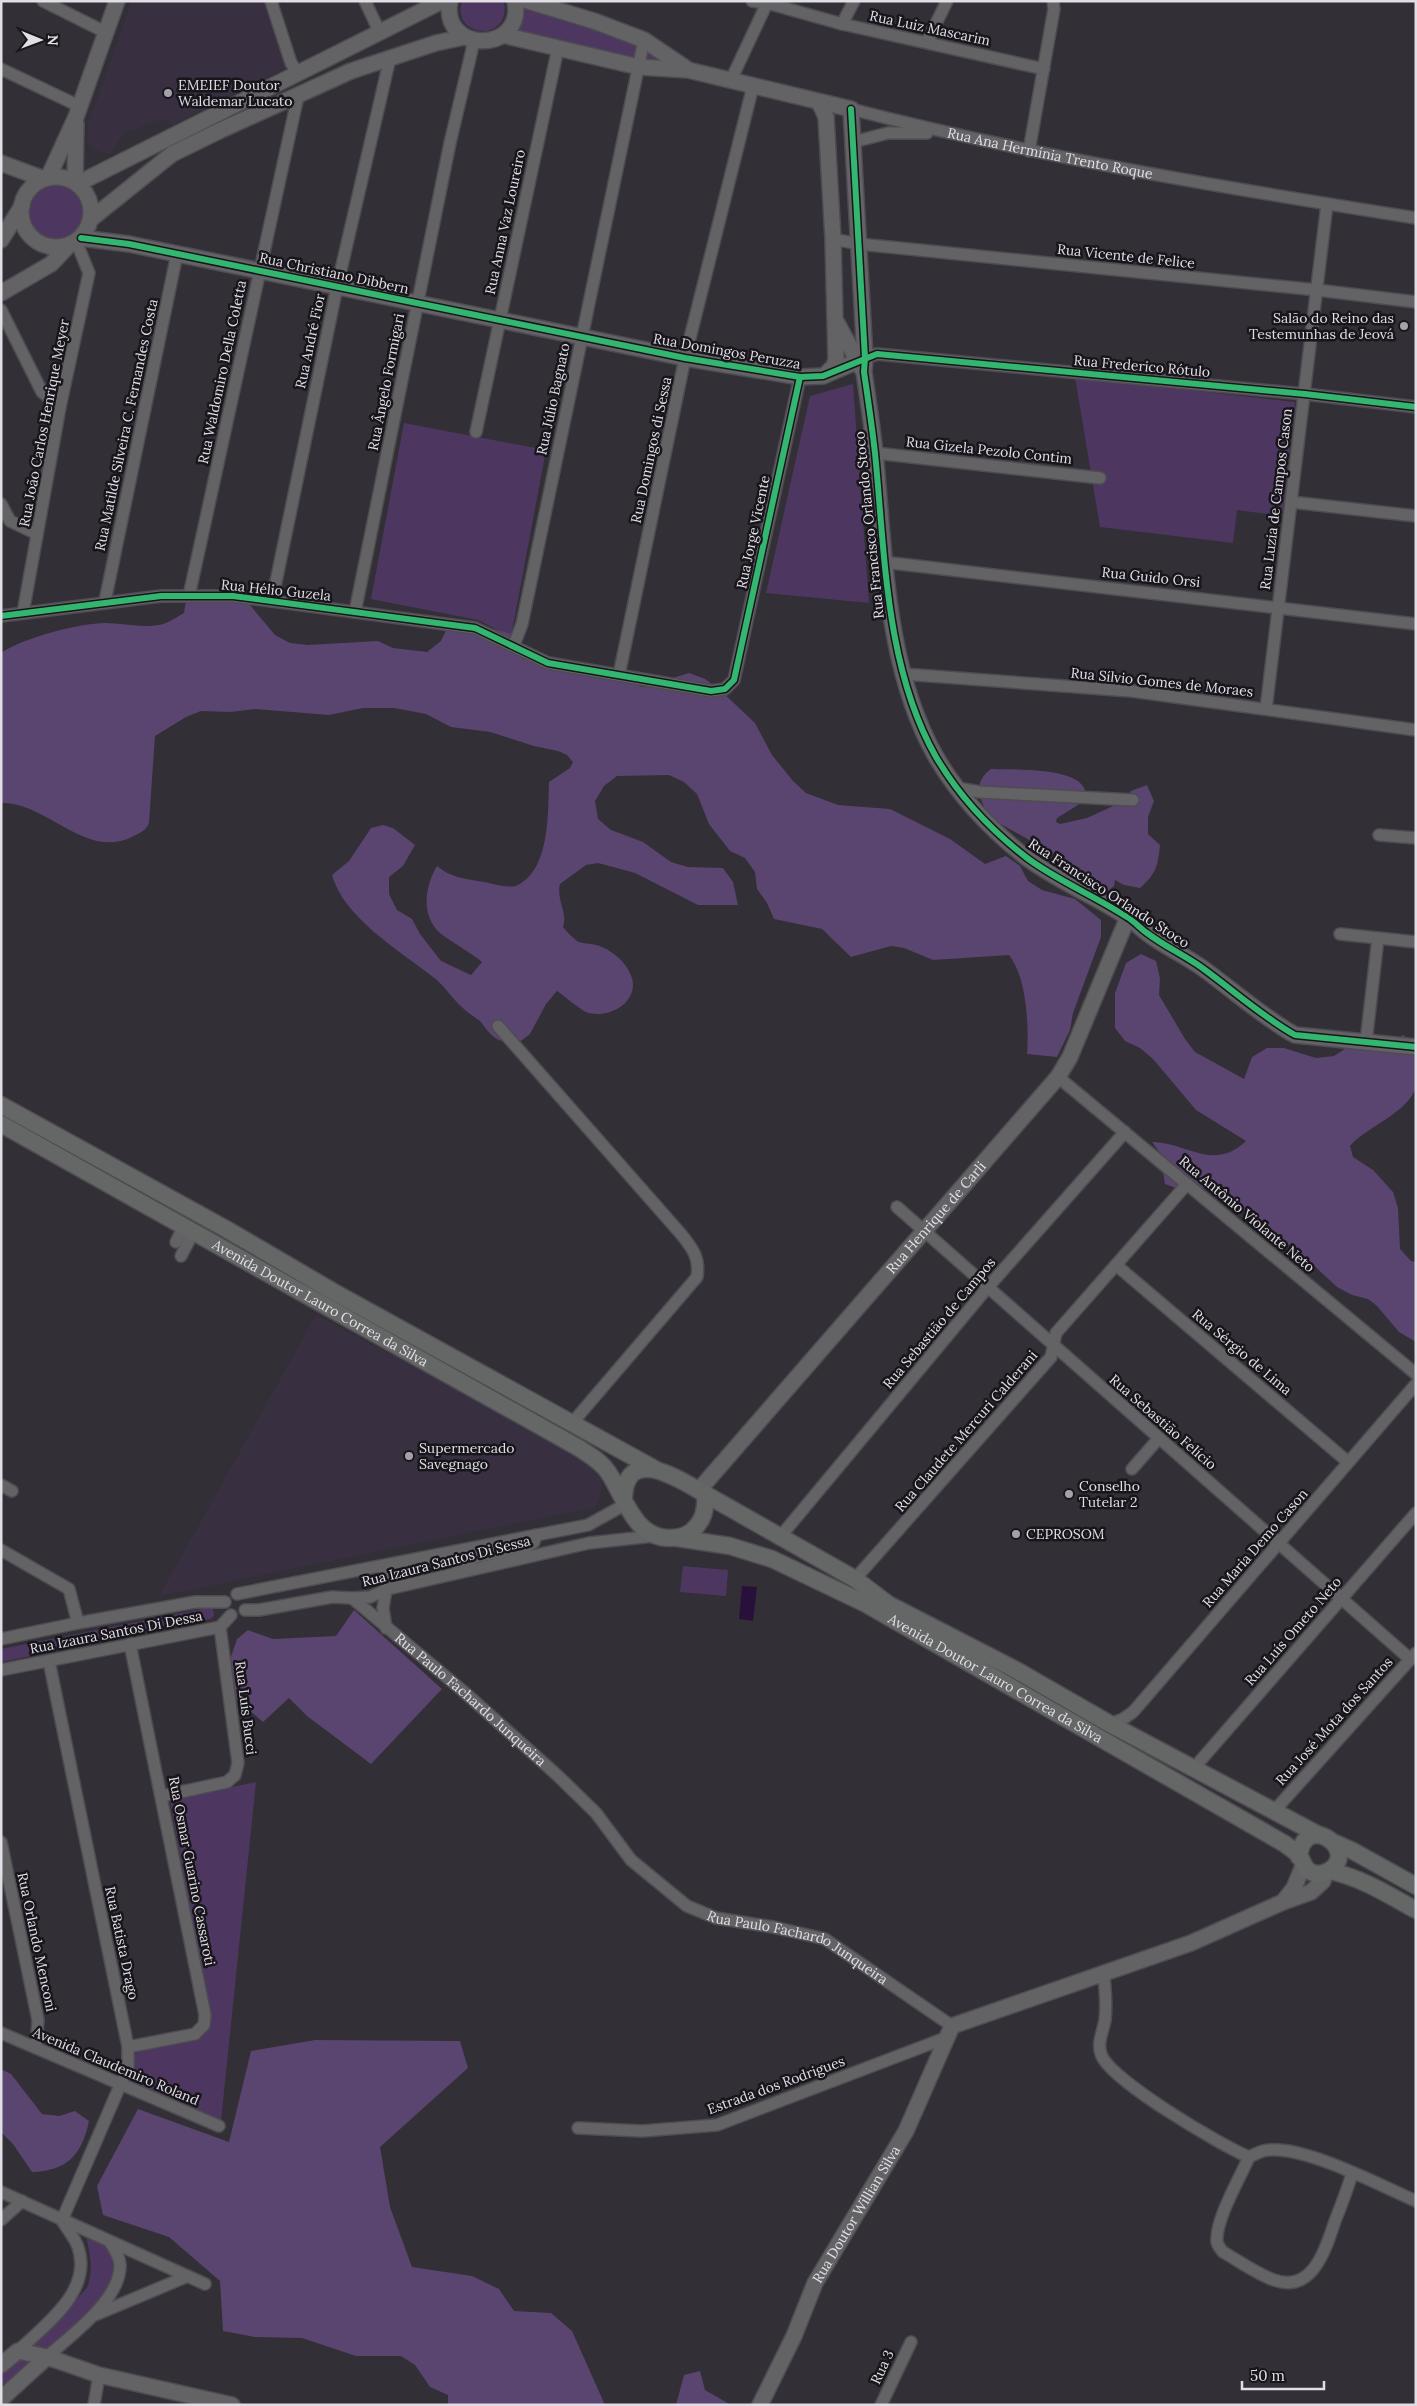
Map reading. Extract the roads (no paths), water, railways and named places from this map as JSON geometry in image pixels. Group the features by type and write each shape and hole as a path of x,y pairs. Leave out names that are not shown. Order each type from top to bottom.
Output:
{"main road":[{"path":"1,1105 218,1225 332,1291 573,1422 655,1469 702,1492 706,1507 703,1518 688,1534 677,1538 654,1536 639,1524 625,1501 626,1480 632,1472 643,1468 655,1469"},
{"name":"Avenida Doutor Lauro Correa da Silva","path":"1,1124 579,1448 608,1470 625,1501"},
{"name":"Avenida Doutor Lauro Correa da Silva","path":"702,1492 855,1579 888,1604 1016,1670 1110,1724 1319,1835"},
{"name":"Avenida Doutor Lauro Correa da Silva","path":"677,1538 730,1546 772,1558 866,1604 1285,1844 1301,1861"},
{"path":"1416,1886 1335,1843 1328,1837 1311,1836 1304,1841 1300,1848 1301,1861 1311,1872 1320,1874 1327,1872 1350,1876 1371,1885 1416,1910"},
{"path":"1327,1872 1338,1858 1335,1843"}],"street":[{"path":"43,1 106,32"},
{"path":"1,240 28,191 46,178 77,112 117,1"},
{"path":"271,1 292,63 298,73"},
{"path":"365,1 380,33"},
{"path":"76,183 442,1"},
{"path":"450,1 451,19 456,29 469,39"},
{"path":"1,293 52,264 76,241 90,221 172,154 351,71 390,58 469,39 494,40 503,35 515,18 515,1"},
{"name":"Rua Ana Hermínia Trento Roque","path":"528,1 594,21 644,40 688,70"},
{"name":"Rua Luiz Mascarim","path":"752,1 768,2 842,24 1044,69"},
{"path":"842,24 854,1"},
{"path":"927,42 947,1"},
{"path":"1029,151 1054,1"},
{"path":"731,80 768,2"},
{"name":"Rua Ana Hermínia Trento Roque","path":"503,35 639,67 688,70 1029,151 1416,218"},
{"name":"Rua Ângelo Formigari","path":"355,612 450,143 469,39"},
{"name":"Rua Júlio Bagnato","path":"514,645 522,624 644,40"},
{"name":"Rua Anna Vaz Loureiro","path":"476,432 558,48"},
{"name":"Rua André Fior","path":"272,601 337,287 390,58"},
{"path":"1,69 77,112"},
{"name":"Rua Domingos di Sessa","path":"619,675 685,358 753,86"},
{"name":"Rua Waldomiro Della Coletta","path":"189,596 298,96"},
{"path":"818,102 826,117 834,239 836,319 836,359 834,366 823,376"},
{"path":"826,117 847,108"},
{"name":"Rua Francisco Orlando Stoco","path":"847,108 853,142 859,244 862,364 875,453 884,562 891,617 903,674 936,756 957,788 987,822 1028,858 1093,899 1128,917 1148,933 1200,966 1278,1026 1295,1034 1366,1042"},
{"path":"76,183 77,112"},
{"path":"853,142 888,133 944,132"},
{"path":"5,165 46,178 67,178 76,183 86,193 91,206 90,221"},
{"path":"5,165 17,176 21,184 22,219 26,230 35,240 46,245 58,247 76,241"},
{"name":"Rua Luzia de Campos Cason","path":"1266,709 1327,204"},
{"name":"Rua Christiano Dibbern","path":"90,221 129,244"},
{"name":"Rua Vicente de Felice","path":"834,239 859,244 1317,290 1416,302"},
{"name":"Rua Christiano Dibbern","path":"76,241 129,244 581,337"},
{"name":"Rua João Carlos Henrique Meyer","path":"23,613 60,407 89,273 76,241"},
{"name":"Rua Matilde Silveira C. Fernandes Costa","path":"105,601 176,254"},
{"path":"1,310 42,392 60,407"},
{"path":"836,319 862,364"},
{"name":"Rua Domingos Peruzza","path":"581,337 685,358 800,377 823,376 862,364"},
{"name":"Rua Frederico Rótulo","path":"862,364 877,354 1305,394 1416,407"},
{"name":"Rua Jorge Vicente","path":"725,689 734,680 800,377"},
{"name":"Rua Gizela Pezolo Contim","path":"875,453 1100,478"},
{"path":"1291,502 1416,516"},
{"path":"1,504 10,521 37,534"},
{"name":"Rua Guido Orsi","path":"884,562 1416,624"},
{"name":"Rua Hélio Guzela","path":"1,616 105,601 161,596 233,596 475,628 514,645 548,663 711,691 725,689"},
{"name":"Rua Sílvio Gomes de Moraes","path":"903,674 1131,691 1416,730"},
{"path":"957,788 980,792 1133,800"},
{"path":"1379,835 1416,838"},
{"name":"Rua Henrique de Carli","path":"702,1492 924,1230 1058,1077 1070,1057 1128,917"},
{"path":"1340,934 1416,942"},
{"path":"1378,938 1366,1042 1416,1047"},
{"path":"498,1026 681,1234 696,1254 699,1266 697,1277 573,1422"},
{"name":"Rua Antônio Violante Neto","path":"1058,1077 1416,1374"},
{"name":"Rua Sebastião de Campos","path":"780,1537 988,1287 1124,1132"},
{"name":"Rua Claudete Mercuri Calderani","path":"855,1579 1051,1357 1056,1333 1187,1184"},
{"name":"Rua Sebastião Felício","path":"897,1207 1341,1598 1413,1656"},
{"path":"176,1242 189,1228"},
{"path":"181,1256 189,1228"},
{"name":"Rua Sérgio de Lima","path":"1116,1265 1348,1462"},
{"name":"Rua Maria Demo Cason","path":"1110,1724 1123,1719 1133,1712 1416,1384"},
{"path":"1132,1469 1159,1438"},
{"path":"1,1485 12,1491"},
{"name":"Rua Izaura Santos Di Sessa","path":"237,1594 588,1525 625,1501"},
{"name":"Rua Luís Ometo Neto","path":"1194,1768 1416,1513"},
{"path":"456,1573 468,1561 476,1557 526,1547 534,1542 536,1535"},
{"name":"Rua Izaura Santos Di Sessa","path":"245,1610 259,1610 332,1597 352,1598 370,1596 388,1588 589,1543 654,1536"},
{"path":"1,1550 69,1589 78,1623"},
{"name":"Rua Paulo Fachardo Junqueira","path":"382,1567 387,1574 388,1588 383,1608 386,1628"},
{"path":"237,1594 245,1600 245,1610 236,1616 227,1612 225,1602 228,1597 237,1594"},
{"name":"Rua Paulo Fachardo Junqueira","path":"352,1598 463,1691 557,1775 596,1813 632,1860 687,1906 716,1918 773,1927 826,1939 950,2031"},
{"name":"Rua Izaura Santos Di Dessa","path":"1,1640 78,1623 195,1602 225,1602"},
{"name":"Rua Izaura Santos Di Dessa","path":"1,1670 220,1627 231,1615"},
{"name":"Rua Luís Bucci","path":"162,1796 227,1782 236,1775 238,1763 220,1627"},
{"name":"Rua Osmar Guarino Cassaroti","path":"128,2047 195,2034 204,2026 205,2015 130,1644"},
{"name":"Rua José Mota dos Santos","path":"1275,1810 1413,1656"},
{"name":"Rua Batista Drago","path":"49,1661 128,2047 128,2068 122,2085 62,2220"},
{"name":"Rua Orlando Menconi","path":"1,1842 38,2020 36,2048"},
{"path":"1283,1902 1294,1888 1301,1861"},
{"path":"950,2031 1191,1944 1283,1902 1311,1892 1323,1881 1327,1872"},
{"path":"1104,1975 1105,2013 1100,2043 1100,2053 1104,2061 1120,2076 1214,2140 1249,2157"},
{"name":"Estrada dos Rodrigues","path":"578,2128 642,2132 717,2125 950,2031"},
{"name":"Rua Doutor Willian Silva","path":"760,2405 794,2336 815,2283 906,2130 950,2031"},
{"name":"Avenida Claudemiro Roland","path":"1,2033 219,2126"},
{"path":"1352,2174 1323,2255 1314,2270 1303,2279 1282,2282 1274,2280 1223,2252 1217,2245 1217,2236 1222,2219 1249,2157 1263,2151 1284,2151 1326,2162 1416,2201"},
{"path":"1,2192 204,2284"},
{"path":"1,2220 22,2201"},
{"path":"1,2366 63,2308 75,2289 82,2265 78,2246 62,2220"},
{"path":"1,2399 110,2298 118,2281 120,2265 110,2242"},
{"path":"89,2317 188,2276"},
{"name":"Rua 3","path":"882,2405 910,2342"},
{"path":"18,2351 47,2357 99,2375 201,2401 232,2405"},
{"path":"94,2405 99,2375"}],"place":[{"name":"EMEIEF Doutor Waldemar Lucato","path":"168,93"},
{"name":"Salão do Reino das Testemunhas de Jeová","path":"1404,326"},
{"name":"Supermercado Savegnago","path":"409,1456"},
{"name":"Conselho Tutelar 2","path":"1069,1494"},
{"name":"CEPROSOM","path":"1016,1534"}]}
